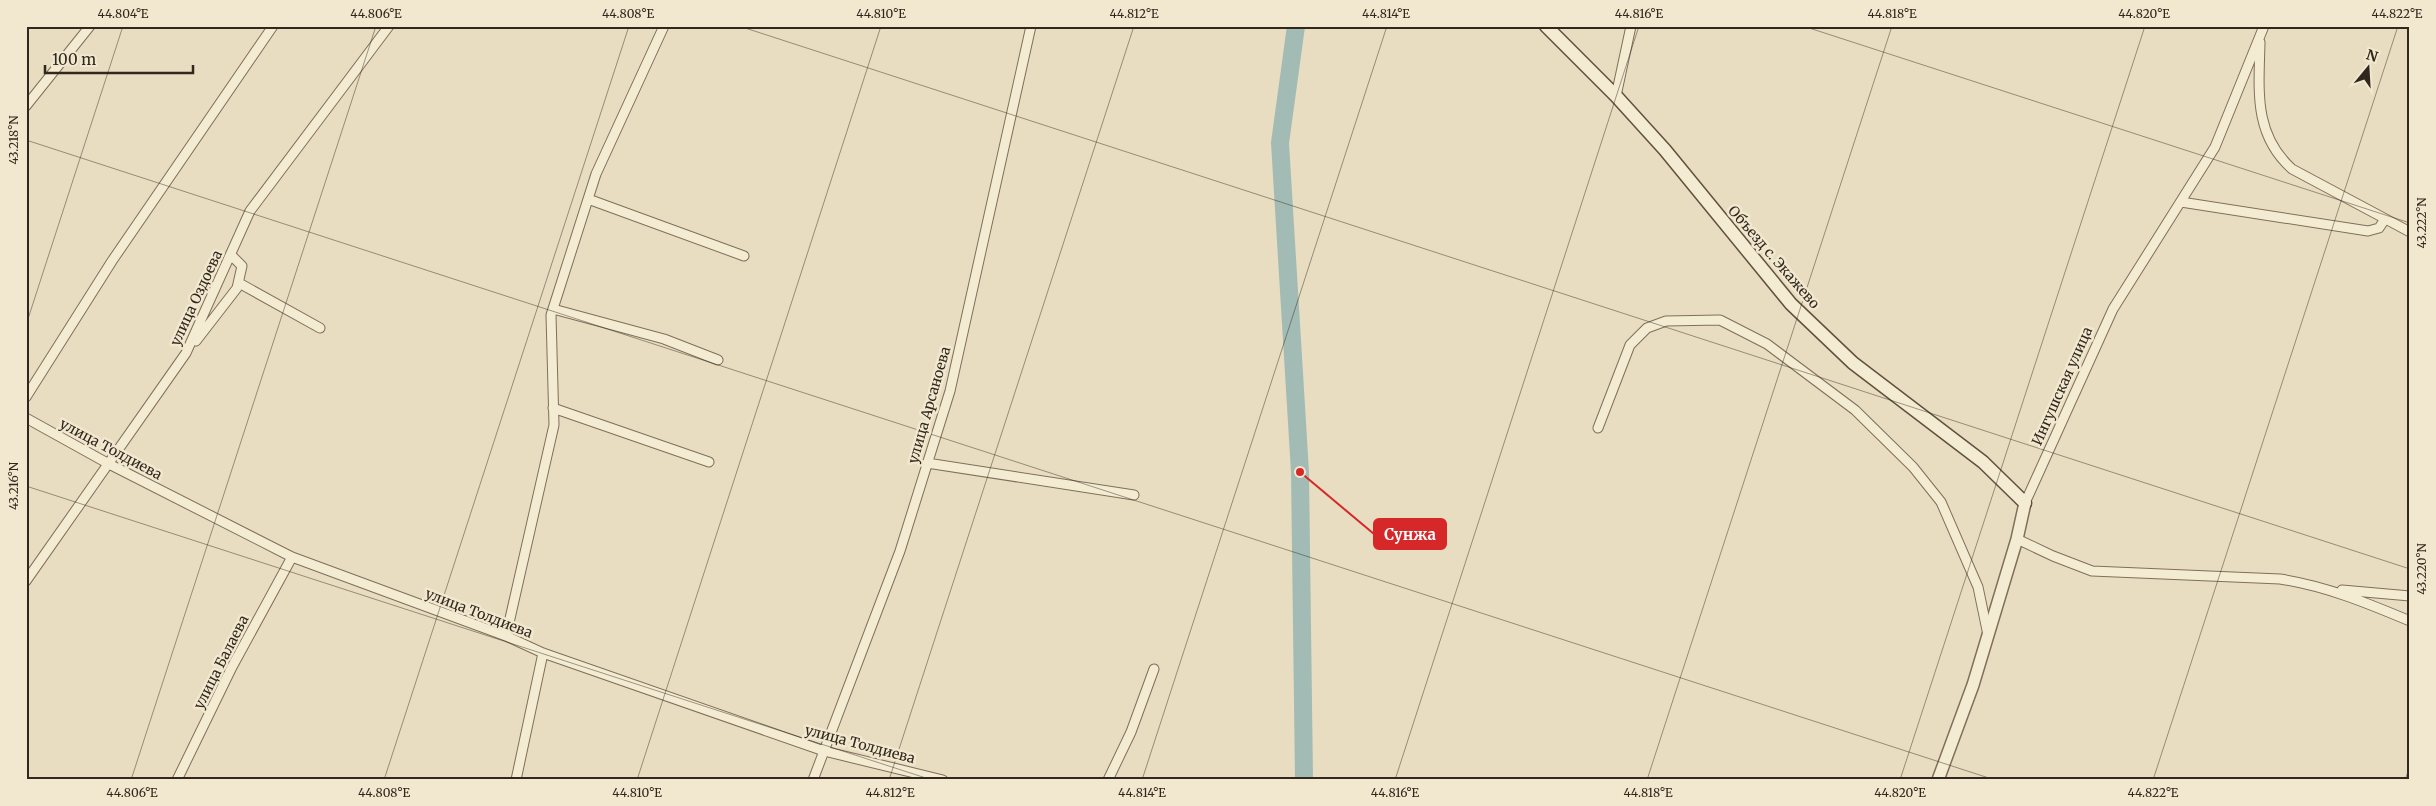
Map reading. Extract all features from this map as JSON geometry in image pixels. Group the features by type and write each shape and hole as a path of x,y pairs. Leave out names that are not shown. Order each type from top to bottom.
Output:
{"main road":[{"name":"Объезд с. Экажево","path":"1546,26 1616,96 1665,150 1791,304 1853,363 1983,462 2025,503"}],"street":[{"path":"26,106 90,26"},
{"path":"26,397 112,261 273,26"},
{"name":"улица Оздоева","path":"26,581 186,353 250,210 389,26"},
{"path":"506,636 554,425 551,315 596,174 664,26"},
{"name":"улица Арсаноева","path":"813,780 900,551 950,391 1031,26"},
{"path":"1616,96 1630,26"},
{"path":"2262,31 2259,88 2261,111 2271,144 2279,157 2292,169 2410,232"},
{"name":"Ингушская улица","path":"1938,780 1973,685 2017,539 2025,503 2113,309 2215,147 2262,31"},
{"path":"588,199 744,256"},
{"path":"2181,202 2368,231 2378,228 2385,219"},
{"path":"186,353 237,288 242,266 230,255"},
{"path":"239,283 320,328"},
{"path":"553,309 664,339 718,360"},
{"path":"1598,428 1630,345 1647,328 1666,320 1720,320 1768,344 1855,410 1913,467 1941,502 1978,587 1988,636"},
{"path":"554,408 709,462"},
{"name":"улица Толдиева","path":"26,418 109,464 292,558 506,636 543,653 824,752 943,780"},
{"path":"927,463 1134,495"},
{"path":"2017,539 2053,556 2092,571 2280,579 2332,590 2410,596"},
{"name":"улица Балаева","path":"177,780 232,667 292,558"},
{"path":"2332,590 2410,621"},
{"path":"516,780 543,653"},
{"path":"1108,780 1131,732 1154,669"}],"waterway":[{"path":"1296,26 1280,143 1300,472 1304,780"}],"place":[{"name":"Сунжа","path":"1300,472"}]}
